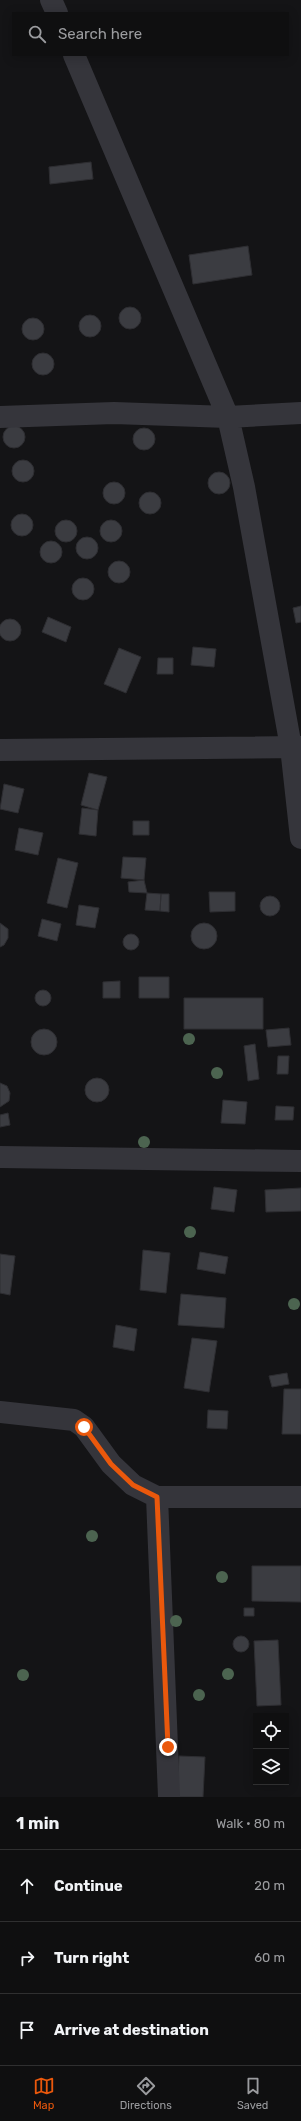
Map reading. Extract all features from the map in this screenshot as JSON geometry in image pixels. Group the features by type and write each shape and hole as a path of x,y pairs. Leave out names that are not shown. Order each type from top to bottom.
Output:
{"street":[{"path":"51,0 57,12"},
{"path":"74,56 228,417 244,487 296,747 301,838"},
{"path":"0,417 114,413 228,417 301,413"},
{"path":"0,750 296,747"},
{"path":"0,1157 301,1161"},
{"path":"0,1412 74,1420 84,1427 111,1464 133,1485 157,1497 301,1497"},
{"path":"157,1497 169,1797"}],"building":[{"path":"91,162 93,179 50,184 49,167"},
{"path":"248,246 252,275 193,284 189,255"},
{"path":"130,307 138,310 141,318 138,326 130,329 122,326 119,318 122,310"},
{"path":"90,315 98,318 101,326 98,334 90,337 82,334 79,326 82,318"},
{"path":"33,318 41,321 44,329 41,337 33,340 25,337 22,329 25,321"},
{"path":"43,353 51,356 54,364 51,372 43,375 35,372 32,364 35,356"},
{"path":"14,426 22,429 25,437 22,445 14,448 6,445 3,437 6,429"},
{"path":"144,428 152,431 155,439 152,447 144,450 136,447 133,439 136,431"},
{"path":"23,460 31,463 34,471 31,479 23,482 15,479 12,471 15,463"},
{"path":"219,472 227,475 230,483 227,491 219,494 211,491 208,483 211,475"},
{"path":"114,482 122,485 125,493 122,501 114,504 106,501 103,493 106,485"},
{"path":"150,492 158,495 161,503 158,511 150,514 142,511 139,503 142,495"},
{"path":"22,514 30,517 33,525 30,533 22,536 14,533 11,525 14,517"},
{"path":"66,520 74,523 77,531 74,539 66,542 58,539 55,531 58,523"},
{"path":"111,520 119,523 122,531 119,539 111,542 103,539 100,531 103,523"},
{"path":"87,537 95,540 98,548 95,556 87,559 79,556 76,548 79,540"},
{"path":"51,541 59,544 62,552 59,560 51,563 43,560 40,552 43,544"},
{"path":"119,561 127,564 130,572 127,580 119,583 111,580 108,572 111,564"},
{"path":"83,578 91,581 94,589 91,597 83,600 75,597 72,589 75,581"},
{"path":"301,606 301,622 296,623 293,608"},
{"path":"48,617 71,627 66,642 42,632"},
{"path":"10,619 18,622 21,630 18,638 10,641 2,638 -1,630 2,622"},
{"path":"193,647 216,649 214,667 191,665"},
{"path":"119,648 141,657 126,693 104,684"},
{"path":"158,658 173,658 173,674 157,674"},
{"path":"89,773 107,777 98,810 81,805"},
{"path":"4,784 24,789 18,813 0,809"},
{"path":"82,808 98,810 96,836 79,834"},
{"path":"133,821 149,821 149,835 133,835"},
{"path":"19,828 43,833 38,855 15,850"},
{"path":"123,857 146,858 144,880 121,878"},
{"path":"58,858 78,863 67,908 47,903"},
{"path":"144,880 147,893 129,892 128,882"},
{"path":"209,892 235,892 235,911 210,912"},
{"path":"147,893 161,894 160,911 145,910"},
{"path":"161,894 169,894 169,912 160,911"},
{"path":"270,896 277,899 280,906 277,913 270,916 263,913 260,906 263,899"},
{"path":"79,905 99,908 95,928 76,925"},
{"path":"42,919 61,924 57,941 38,936"},
{"path":"0,923 8,929 8,938 4,945 0,947"},
{"path":"204,923 213,927 217,936 213,945 204,949 195,945 191,936 195,927"},
{"path":"128,934 134,934 139,939 137,948 134,950 128,950 123,945 123,939"},
{"path":"139,977 169,977 169,998 139,998"},
{"path":"120,981 120,998 103,998 103,982"},
{"path":"43,990 50,995 51,998 46,1005 43,1006 36,1001 35,998 40,991"},
{"path":"184,998 263,998 263,1029 184,1029"},
{"path":"289,1028 291,1045 268,1047 266,1030"},
{"path":"44,1029 53,1033 57,1042 53,1051 44,1055 35,1051 31,1042 35,1033"},
{"path":"255,1044 259,1079 248,1081 244,1046"},
{"path":"278,1056 289,1056 288,1074 277,1074"},
{"path":"92,1078 102,1078 109,1085 109,1095 102,1102 92,1102 85,1095 85,1085"},
{"path":"0,1083 7,1086 10,1093 9,1101 0,1107"},
{"path":"223,1100 247,1102 245,1124 221,1123"},
{"path":"276,1106 294,1107 293,1120 275,1120"},
{"path":"8,1113 10,1125 0,1127 0,1115"},
{"path":"214,1187 237,1190 234,1212 211,1209"},
{"path":"301,1188 301,1211 266,1212 265,1190"},
{"path":"143,1250 170,1253 166,1293 140,1290"},
{"path":"200,1252 228,1257 225,1274 197,1269"},
{"path":"0,1254 15,1256 10,1295 0,1293"},
{"path":"181,1294 226,1298 224,1328 178,1325"},
{"path":"116,1325 137,1329 134,1351 113,1347"},
{"path":"192,1338 217,1341 209,1392 184,1388"},
{"path":"287,1373 289,1384 272,1387 269,1376"},
{"path":"284,1389 301,1389 301,1434 282,1434"},
{"path":"208,1410 228,1411 227,1429 207,1428"},
{"path":"252,1566 301,1566 301,1602 252,1601"},
{"path":"244,1608 254,1608 254,1616 244,1616"},
{"path":"238,1636 244,1636 249,1641 247,1650 244,1652 238,1652 233,1647 233,1641"},
{"path":"278,1640 281,1705 257,1706 254,1641"},
{"path":"179,1756 205,1757 203,1797 177,1797"}],"route":[{"path":"84,1427 111,1464 133,1485 157,1497 168,1747"}]}
